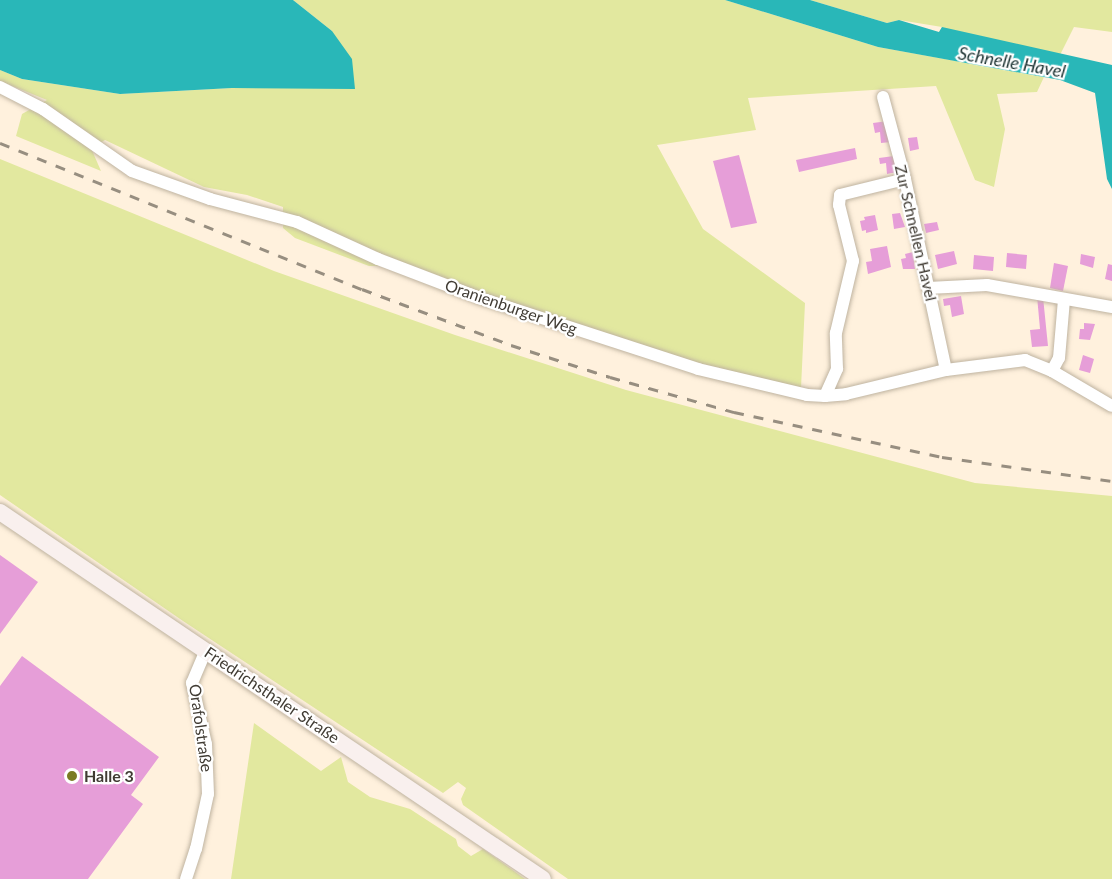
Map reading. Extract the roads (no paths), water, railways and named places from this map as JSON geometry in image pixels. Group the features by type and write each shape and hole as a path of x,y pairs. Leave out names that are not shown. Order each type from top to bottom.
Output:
{"street":[{"name":"Oranienburger Weg","path":"0,87 43,110 132,171 210,199 297,222 378,259 480,298 698,369 825,396 846,394 946,370 1025,360 1052,371 1112,406"},
{"name":"Zur Schnellen Havel","path":"883,97 905,178 946,370"},
{"path":"825,396 837,369 836,333 853,261 839,205 840,195 905,178"},
{"path":"928,288 987,285 1029,290 1064,300 1112,307"},
{"path":"1052,371 1059,358 1064,300"},
{"name":"Friedrichsthaler Straße","path":"0,512 543,879"},
{"name":"Orafolstraße","path":"186,879 196,849 208,794 206,744 192,683 196,668 206,650"}],"water":[{"path":"0,0 293,0 332,31 352,59 355,89 232,88 120,94 22,79 0,70"},
{"name":"Schnelle Havel","path":"725,0 810,0 887,23 899,20 939,32 942,27 1112,65 1112,189 1107,179 1095,93 1060,80 878,47"}],"railway":[{"path":"0,143 362,289 511,345 610,377 734,412 942,457 1112,481"}],"place":[{"name":"Halle 3","path":"72,776"}]}
